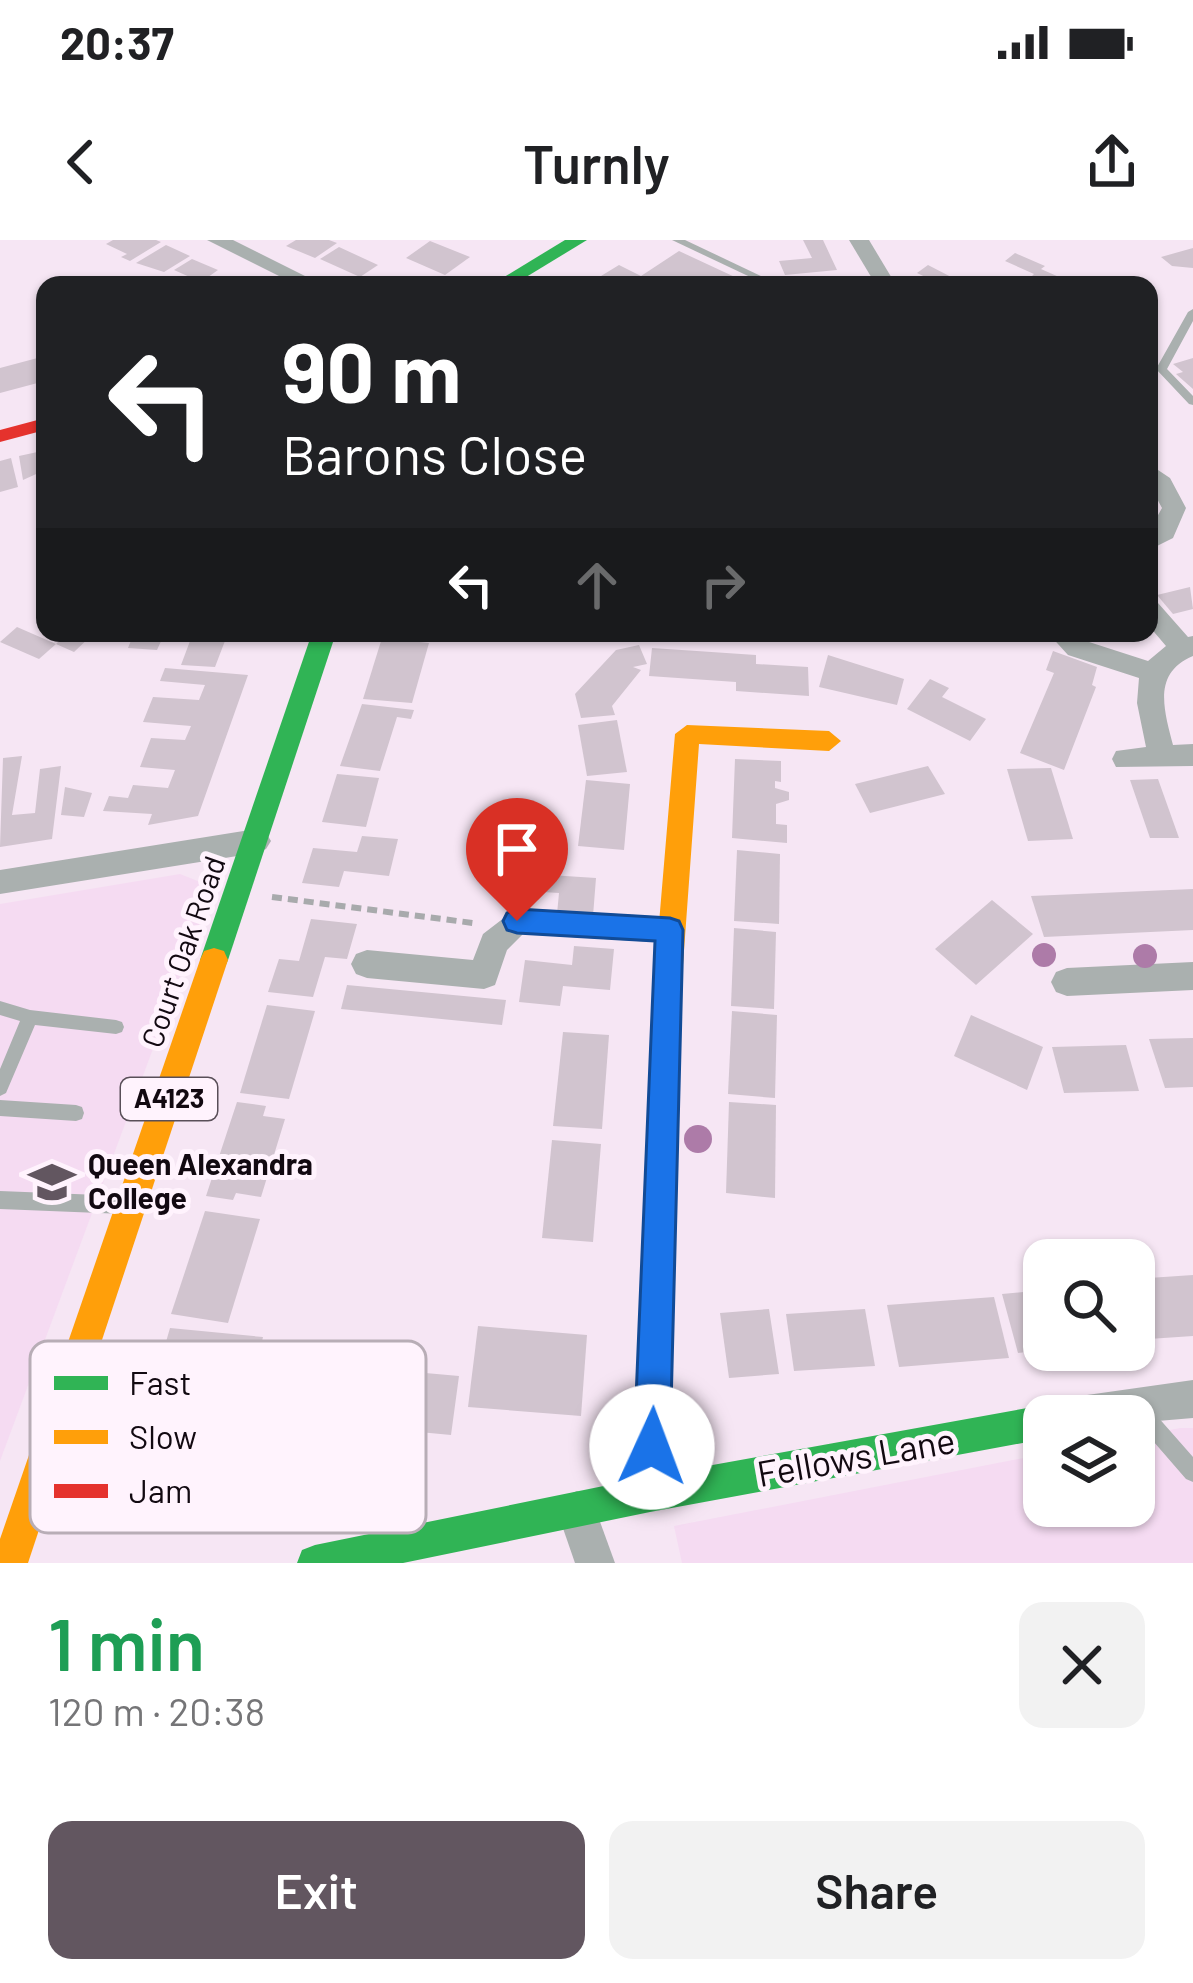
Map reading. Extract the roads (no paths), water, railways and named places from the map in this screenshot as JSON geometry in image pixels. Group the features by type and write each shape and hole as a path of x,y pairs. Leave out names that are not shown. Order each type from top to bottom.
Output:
{"street":[{"path":"217,240 294,276"},
{"path":"516,276 578,240"},
{"path":"859,240 881,276"},
{"path":"0,436 36,426"},
{"path":"1158,480 1174,508 1165,532 1158,536"},
{"path":"1158,618 1188,646 1158,661 1150,672 1153,721 1162,755"},
{"name":"Court Oak Road","path":"86,1341 321,642"},
{"path":"1070,642 1150,672"},
{"path":"650,1494 670,930 687,734 830,742"},
{"path":"1126,759 1193,755"},
{"path":"0,882 256,841"},
{"path":"367,964 484,975 494,943 517,921 670,930"},
{"path":"1067,982 1193,976"},
{"path":"1155,1402 1193,1399"},
{"name":"Fellows Lane","path":"315,1563 435,1551 650,1494 1023,1426"},
{"name":"Court Oak Road","path":"10,1563 30,1505"},
{"path":"578,1511 595,1563"}],"lane":[{"path":"677,240 756,276"},
{"path":"1193,312 1160,368 1193,402"},
{"path":"0,1008 30,1018 116,1027"},
{"path":"0,1088 30,1018"},
{"path":"0,1108 76,1113"},
{"path":"0,1200 133,1206"},
{"path":"1155,1428 1193,1472"}],"place":[{"name":"Queen Alexandra College","path":"52,1182"}]}
